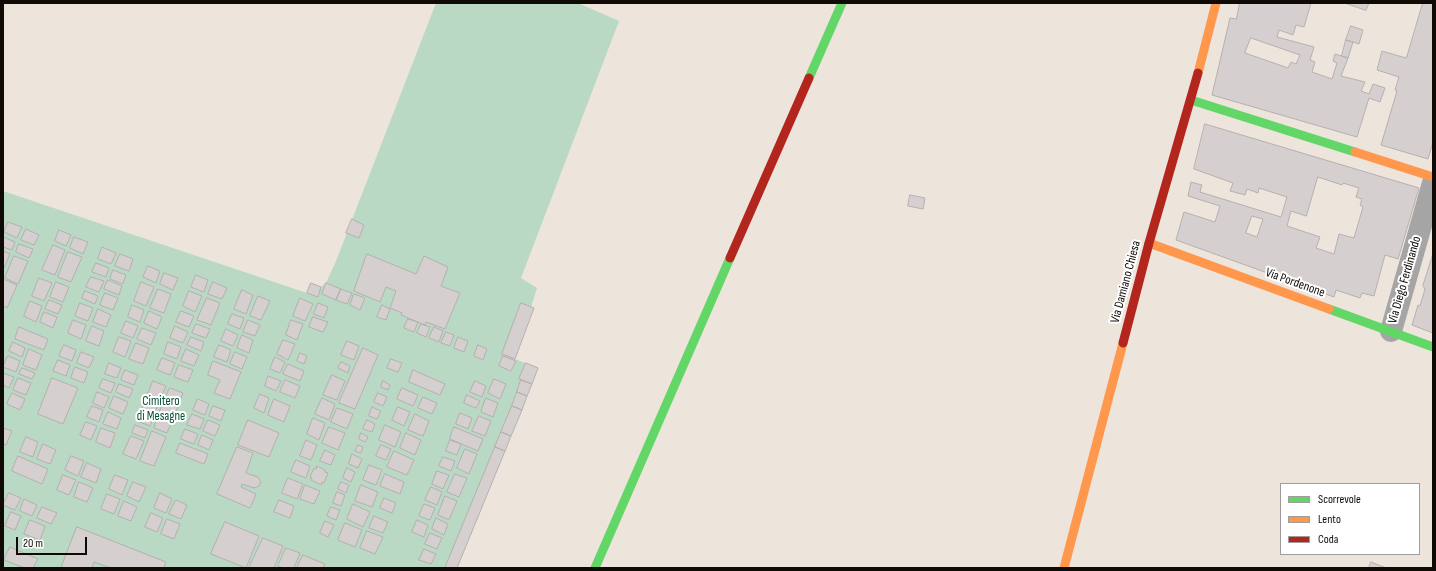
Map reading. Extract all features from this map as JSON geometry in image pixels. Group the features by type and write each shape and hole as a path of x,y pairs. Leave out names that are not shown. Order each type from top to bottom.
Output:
{"street":[{"path":"595,568 842,3"},
{"name":"Via Damiano Chiesa","path":"1064,568 1149,243 1191,100 1216,3"},
{"path":"1191,100 1433,177"},
{"name":"Via Diego Ferdinando","path":"1391,331 1433,183"},
{"name":"Via Pordenone","path":"1149,243 1433,347"}],"green space":[{"name":"Cimitero di Mesagne","path":"436,3 578,3 619,21 521,278 537,288 515,359 538,368 456,568 3,568 3,191 307,293 311,283 321,287 326,283 336,261"}],"building":[{"path":"1240,3 1311,3 1304,27 1296,25 1293,35 1279,30 1277,37 1314,47 1310,60 1315,62 1312,72 1332,79 1337,63 1333,61 1335,54 1348,58 1341,76 1365,82 1361,91 1369,94 1373,84 1385,88 1380,102 1369,98 1357,137 1212,95 1230,18 1236,19","holes":["1251,38 1300,55 1296,64 1291,62 1288,68 1245,53"]},
{"path":"1345,3 1369,3 1366,10"},
{"path":"1423,3 1433,3 1433,142 1428,159 1381,145 1397,91 1395,90 1399,77 1377,70 1382,51 1406,58"},
{"path":"1351,26 1363,30 1359,44 1346,40"},
{"path":"1346,40 1353,42 1348,58 1342,56"},
{"path":"1205,124 1419,188 1398,259 1385,255 1374,296 1362,293 1360,298 1336,290 1334,297 1176,240 1184,212 1215,222 1220,206 1188,196 1191,182 1202,185 1200,192 1281,217 1287,197 1259,188 1258,193 1247,189 1245,195 1230,191 1233,183 1194,169","holes":["1318,177 1342,185 1343,183 1359,188 1356,197 1362,199 1360,205 1363,207 1354,238 1339,234 1334,254 1316,248 1320,237 1287,226 1291,211 1306,216","1252,216 1263,219 1257,237 1246,233"]},
{"path":"910,195 925,198 923,209 908,206"},
{"path":"352,219 364,225 359,238 346,233"},
{"path":"8,222 22,227 17,238 4,232"},
{"path":"26,229 39,235 34,245 21,240"},
{"path":"59,230 71,235 66,246 55,241"},
{"path":"3,237 15,242 12,250 3,247"},
{"path":"74,237 88,242 83,254 70,248"},
{"path":"19,244 33,249 29,258 16,252"},
{"path":"53,245 65,250 55,275 42,270"},
{"path":"102,247 116,253 111,264 98,259"},
{"path":"3,251 10,254 4,268 3,267"},
{"path":"68,252 82,257 71,282 58,277"},
{"path":"120,254 133,259 129,271 115,266"},
{"path":"367,254 416,274 424,256 448,267 441,286 460,293 445,329 426,322 425,325 401,315 402,313 390,308 396,291 386,287 380,302 354,291"},
{"path":"1433,254 1433,333 1412,325 1418,305 1420,306 1425,289 1423,286"},
{"path":"14,256 28,261 18,284 5,278"},
{"path":"96,263 109,268 106,277 92,272"},
{"path":"148,266 160,271 156,283 143,277"},
{"path":"113,270 126,275 123,284 110,279"},
{"path":"164,273 178,278 173,290 160,284"},
{"path":"196,275 208,280 204,292 191,287"},
{"path":"91,277 104,281 99,292 86,287"},
{"path":"39,278 52,283 44,301 32,296"},
{"path":"3,279 17,285 7,308 3,306"},
{"path":"108,280 122,286 119,295 104,289"},
{"path":"56,282 69,287 63,302 50,297"},
{"path":"141,282 154,287 146,306 134,301"},
{"path":"213,282 227,288 222,299 208,294"},
{"path":"311,283 321,287 318,297 307,293"},
{"path":"326,283 341,289 336,300 322,294"},
{"path":"158,289 171,294 164,313 150,308"},
{"path":"341,289 352,293 347,304 336,300"},
{"path":"242,290 253,295 246,314 234,309"},
{"path":"85,291 98,296 95,304 82,298"},
{"path":"189,291 202,296 195,312 183,306"},
{"path":"105,293 118,298 113,310 100,305"},
{"path":"354,294 365,298 360,310 350,305"},
{"path":"258,296 270,301 261,320 250,316"},
{"path":"207,298 220,303 211,325 197,320"},
{"path":"300,298 313,304 305,321 293,316"},
{"path":"49,300 62,305 58,314 45,309"},
{"path":"30,301 42,306 36,322 24,316"},
{"path":"80,303 93,308 88,321 75,316"},
{"path":"318,303 328,307 324,318 314,314"},
{"path":"521,303 534,308 515,359 502,354"},
{"path":"132,305 144,310 140,322 128,317"},
{"path":"382,305 390,309 386,320 377,317"},
{"path":"98,309 111,315 106,327 93,322"},
{"path":"149,311 162,317 157,329 144,323"},
{"path":"181,311 194,316 189,327 176,322"},
{"path":"44,312 57,317 53,328 40,322"},
{"path":"232,314 244,318 240,329 228,324"},
{"path":"313,317 328,322 323,332 309,327"},
{"path":"408,319 418,322 414,332 404,328"},
{"path":"73,320 86,325 81,339 68,333"},
{"path":"248,320 260,325 255,336 243,332"},
{"path":"291,320 303,324 297,340 286,335"},
{"path":"126,321 138,326 133,338 121,333"},
{"path":"196,324 210,329 206,338 192,333"},
{"path":"421,324 430,327 426,337 417,333"},
{"path":"92,326 104,331 99,346 86,341"},
{"path":"175,326 188,332 183,343 170,338"},
{"path":"19,327 48,339 44,350 15,339"},
{"path":"434,327 443,331 439,342 429,338"},
{"path":"142,328 156,333 151,345 137,339"},
{"path":"226,329 238,335 233,346 221,341"},
{"path":"446,332 454,335 450,346 441,343"},
{"path":"242,335 253,340 249,353 237,348"},
{"path":"119,337 131,341 125,357 113,352"},
{"path":"191,337 204,342 201,351 187,345"},
{"path":"458,337 468,341 464,352 454,348"},
{"path":"283,340 295,344 288,360 277,354"},
{"path":"347,341 359,346 354,360 341,355"},
{"path":"13,342 25,348 22,357 9,351"},
{"path":"168,342 181,347 177,359 164,354"},
{"path":"136,343 149,348 143,364 129,359"},
{"path":"64,345 76,350 72,361 59,356"},
{"path":"219,345 231,350 227,362 214,357"},
{"path":"478,345 487,349 483,360 474,356"},
{"path":"363,348 378,355 355,409 339,403"},
{"path":"29,349 42,355 36,370 23,365"},
{"path":"186,349 199,355 194,366 181,361"},
{"path":"81,352 94,357 89,368 77,363"},
{"path":"235,352 247,357 242,369 230,364"},
{"path":"300,353 307,356 304,364 297,361"},
{"path":"8,356 20,361 16,372 3,367"},
{"path":"503,356 516,361 511,371 499,366"},
{"path":"275,357 285,362 280,373 270,369"},
{"path":"162,358 175,363 170,375 157,370"},
{"path":"391,359 402,363 398,372 387,368"},
{"path":"58,360 70,365 66,376 53,371"},
{"path":"213,361 241,372 230,399 214,393 220,380 208,375"},
{"path":"341,362 350,366 348,373 338,368"},
{"path":"109,363 121,368 117,378 105,374"},
{"path":"526,363 538,368 532,384 519,379"},
{"path":"288,364 304,371 300,381 283,374"},
{"path":"179,365 193,370 188,382 174,377"},
{"path":"75,367 88,372 84,383 71,378"},
{"path":"22,368 35,373 32,379 19,374"},
{"path":"125,370 138,375 134,385 121,380"},
{"path":"413,370 445,384 440,395 409,382"},
{"path":"3,373 14,377 9,388 3,385"},
{"path":"332,375 345,381 337,400 323,395"},
{"path":"268,376 281,381 276,391 265,386"},
{"path":"18,378 31,383 26,395 13,390"},
{"path":"52,378 78,388 63,424 38,414"},
{"path":"103,379 115,383 111,393 99,388"},
{"path":"494,379 506,384 500,399 488,393"},
{"path":"285,380 300,386 295,398 280,392"},
{"path":"521,380 532,384 527,396 517,392"},
{"path":"153,381 166,386 160,400 148,394"},
{"path":"383,381 390,385 388,390 381,387"},
{"path":"475,381 486,386 482,397 470,392"},
{"path":"119,384 133,389 129,398 116,392"},
{"path":"170,388 183,393 179,404 165,398"},
{"path":"402,388 418,395 413,406 397,399"},
{"path":"97,392 109,397 104,408 93,403"},
{"path":"517,392 527,396 522,410 512,406"},
{"path":"12,393 25,399 20,410 7,404"},
{"path":"378,393 387,397 383,406 374,402"},
{"path":"260,394 269,398 264,413 254,408"},
{"path":"467,395 480,401 476,408 464,403"},
{"path":"114,396 128,402 123,414 109,408"},
{"path":"423,397 437,403 432,414 418,408"},
{"path":"322,398 335,404 329,420 315,414"},
{"path":"486,398 498,403 493,417 481,412"},
{"path":"146,399 158,404 153,417 141,412"},
{"path":"198,399 209,404 205,415 193,410"},
{"path":"274,399 290,406 284,422 268,415"},
{"path":"164,402 178,407 173,418 159,413"},
{"path":"92,406 103,410 99,422 87,417"},
{"path":"213,406 225,410 221,421 209,416"},
{"path":"512,406 522,410 511,436 501,432"},
{"path":"372,407 381,411 377,419 369,416"},
{"path":"398,407 410,412 404,426 392,420"},
{"path":"337,408 353,414 347,429 331,422"},
{"path":"108,412 121,418 117,429 103,424"},
{"path":"460,413 472,418 468,429 456,424"},
{"path":"192,414 204,419 200,429 187,425"},
{"path":"415,414 429,421 423,436 408,430"},
{"path":"139,415 152,421 150,426 137,421"},
{"path":"479,416 491,421 485,436 472,431"},
{"path":"158,417 171,423 167,433 154,428"},
{"path":"313,418 325,423 319,440 307,434"},
{"path":"208,420 220,425 215,436 203,431"},
{"path":"248,420 279,433 269,457 238,445"},
{"path":"367,420 375,424 372,432 363,429"},
{"path":"86,422 97,426 91,440 80,435"},
{"path":"135,425 148,430 145,438 132,433"},
{"path":"385,425 401,432 395,447 379,440"},
{"path":"329,427 345,433 338,450 322,443"},
{"path":"454,427 483,439 478,451 450,439"},
{"path":"3,428 12,431 6,445 3,444"},
{"path":"101,428 115,433 110,448 96,442"},
{"path":"185,429 198,434 194,444 181,439"},
{"path":"152,431 166,437 154,466 140,461"},
{"path":"501,432 511,436 505,451 495,447"},
{"path":"361,433 368,437 365,442 359,439"},
{"path":"406,433 421,440 415,455 400,448"},
{"path":"202,435 213,440 209,450 198,445"},
{"path":"131,436 144,441 136,459 123,454"},
{"path":"26,437 38,442 33,457 20,452"},
{"path":"306,440 317,445 311,460 300,456"},
{"path":"450,440 461,444 457,455 446,451"},
{"path":"180,443 208,454 204,464 176,453"},
{"path":"43,444 56,450 50,464 37,459"},
{"path":"358,445 363,447 361,453 355,451"},
{"path":"381,445 391,449 386,460 376,456"},
{"path":"237,447 253,453 246,473 258,477 261,482 259,486 254,488 242,484 241,487 256,494 250,508 217,494"},
{"path":"495,447 505,451 457,568 445,568"},
{"path":"465,449 477,454 469,474 457,468"},
{"path":"325,450 335,455 331,465 320,461"},
{"path":"394,451 414,460 407,475 387,467"},
{"path":"352,454 362,459 358,468 349,464"},
{"path":"18,456 48,469 42,484 12,471"},
{"path":"71,456 84,461 78,476 65,470"},
{"path":"443,457 455,461 451,471 439,466"},
{"path":"296,460 310,466 306,478 291,472"},
{"path":"87,463 101,469 96,483 81,477"},
{"path":"369,465 382,470 376,485 363,480"},
{"path":"317,466 328,473 324,483 322,482 321,485 311,480 312,478 310,477 314,468 316,469"},
{"path":"347,468 355,472 351,482 343,478"},
{"path":"437,471 449,475 443,489 432,484"},
{"path":"385,474 404,482 400,494 380,486"},
{"path":"455,474 467,478 459,497 447,492"},
{"path":"63,475 76,480 69,495 57,490"},
{"path":"115,475 128,480 122,495 109,489"},
{"path":"288,478 303,484 297,499 282,493"},
{"path":"79,482 93,488 87,502 74,497"},
{"path":"133,482 146,487 139,502 127,496"},
{"path":"341,482 349,485 346,493 338,489"},
{"path":"305,485 320,491 314,504 300,499"},
{"path":"361,485 378,492 372,507 355,501"},
{"path":"431,487 442,492 437,505 425,500"},
{"path":"337,492 345,495 341,506 333,503"},
{"path":"9,493 21,498 15,510 3,505"},
{"path":"160,493 172,499 166,513 154,508"},
{"path":"107,494 120,499 114,514 101,509"},
{"path":"445,496 457,501 449,520 438,515"},
{"path":"384,498 396,503 392,513 380,508"},
{"path":"24,499 37,505 32,516 20,511"},
{"path":"176,500 187,505 181,519 169,514"},
{"path":"279,500 294,506 290,518 274,512"},
{"path":"124,501 137,507 131,521 118,516"},
{"path":"353,504 370,512 363,527 347,519"},
{"path":"424,504 435,508 430,520 419,516"},
{"path":"42,507 57,513 51,524 37,518"},
{"path":"331,507 340,510 336,520 327,516"},
{"path":"11,512 21,516 15,530 5,526"},
{"path":"151,513 163,518 157,532 145,527"},
{"path":"374,516 388,522 383,533 369,528"},
{"path":"436,518 448,524 444,535 432,529"},
{"path":"167,519 180,524 174,539 161,534"},
{"path":"30,520 45,526 40,540 24,534"},
{"path":"417,520 428,525 424,537 412,532"},
{"path":"325,521 334,525 328,537 320,533"},
{"path":"225,522 259,536 246,568 211,554"},
{"path":"345,523 362,530 355,547 338,540"},
{"path":"77,527 166,562 164,568 111,568 94,562 92,568 61,568"},
{"path":"367,531 383,537 375,554 360,548"},
{"path":"430,533 442,538 437,549 425,544"},
{"path":"263,538 283,546 274,568 249,568"},
{"path":"10,547 38,559 33,568 25,568 4,560"},
{"path":"286,548 300,553 294,568 282,568 278,566"},
{"path":"424,549 436,554 431,564 419,560"},
{"path":"303,555 325,564 323,568 297,568"},
{"path":"1371,562 1386,568 1369,568"}],"traffic: fast":[{"path":"809,78 842,3"},
{"path":"1191,100 1355,152"},
{"path":"595,568 730,258"},
{"path":"1329,309 1433,347"}],"traffic: slow":[{"path":"1198,73 1216,3"},
{"path":"1355,152 1433,177"},
{"path":"1149,243 1329,309"},
{"path":"1064,568 1123,343"}],"traffic: jam":[{"path":"1123,343 1149,243 1198,73"},
{"path":"730,258 809,78"}]}
